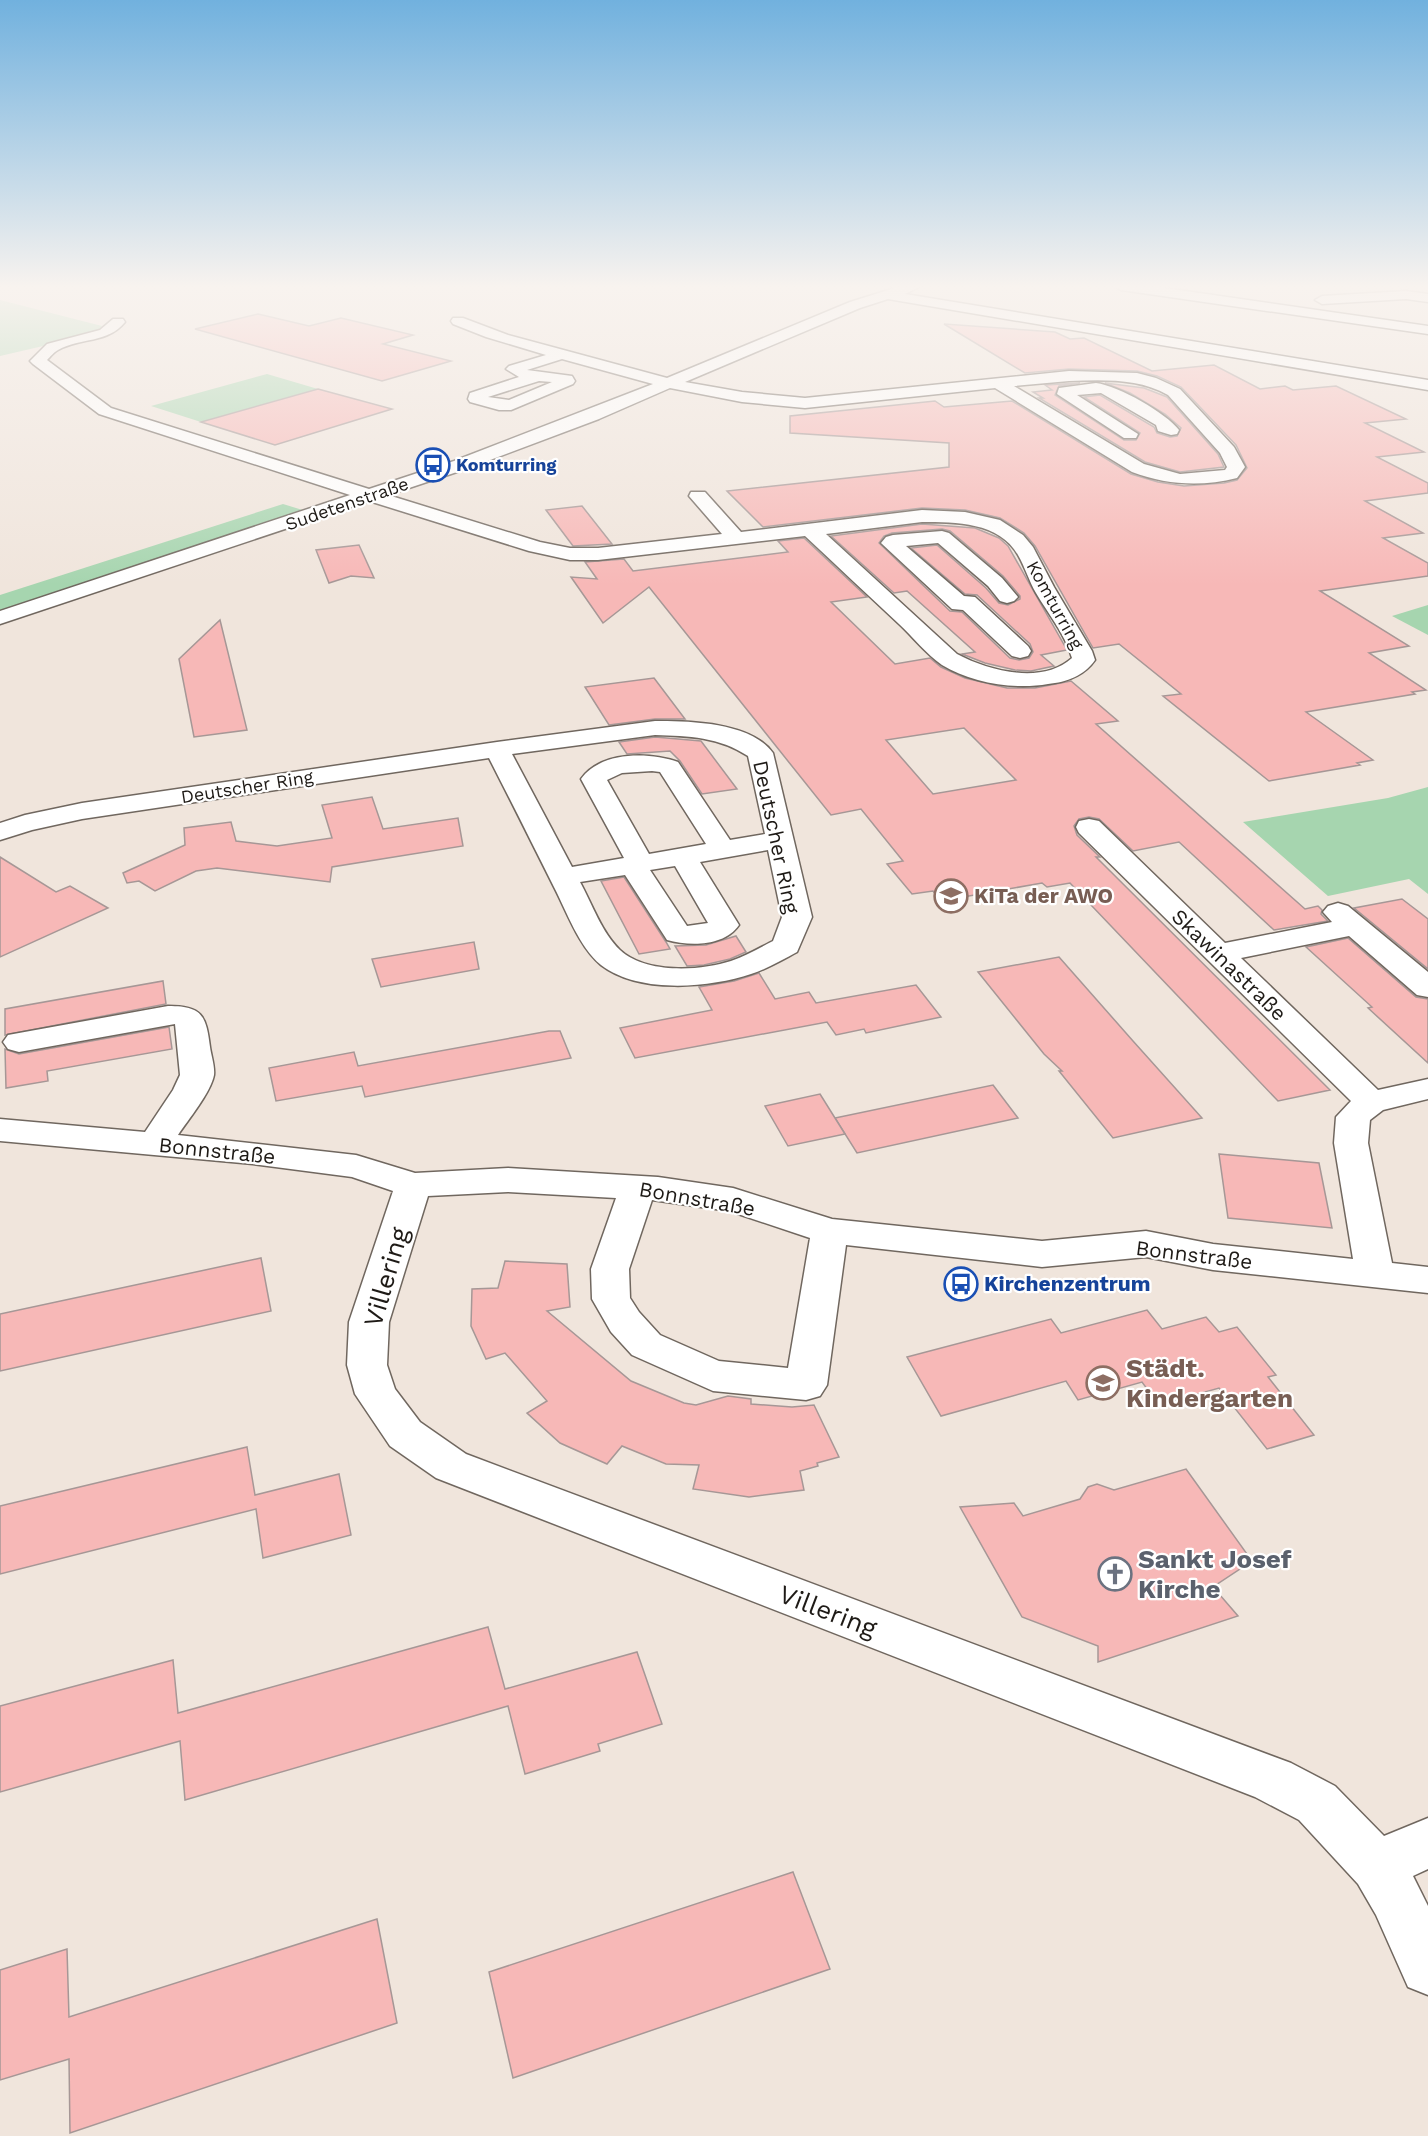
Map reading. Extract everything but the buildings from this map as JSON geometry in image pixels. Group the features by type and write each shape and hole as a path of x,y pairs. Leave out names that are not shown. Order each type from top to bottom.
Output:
{"street":[{"name":"Komturring","path":"71,386 105,411 266,465 374,495 536,548 570,554 598,554 922,516 985,521 1012,535 1026,552 1045,591 1079,641 1084,660 1079,667 1069,673 1041,678 1010,679 962,668 949,659 810,530"},
{"name":"Sudetenstraße","path":"0,618 374,495 593,415 663,386"},
{"path":"690,386 751,398 805,403 980,386"},
{"path":"1000,386 1138,468 1180,479 1209,478 1231,474 1236,467 1231,456 1174,392 1165,386"},
{"path":"1140,436 1065,394 1065,391 1105,389 1164,423 1164,427 1171,430"},
{"path":"1088,439 1140,436 1204,426"},
{"path":"698,496 736,538"},
{"path":"1007,597 979,567 942,537 891,543 1020,651"},
{"path":"899,612 1045,591"},
{"name":"Deutscher Ring","path":"0,832 25,823 82,812 497,749 655,728 689,729 732,736 743,740 760,753 797,917 786,946 743,968 721,974 692,976 644,973 614,960 595,938 497,749"},
{"path":"683,856 724,925 717,930 687,936 677,934 637,864 594,778 597,772 607,768 655,761 669,767 723,850"},
{"name":"Skawinastraße","path":"1089,827 1217,954 1371,1101"},
{"path":"562,877 779,840"},
{"path":"1217,954 1344,918 1428,988"},
{"path":"19,1042 168,1015 184,1015 191,1023 197,1075 190,1091 154,1144"},
{"path":"1376,1276 1351,1143 1353,1117 1371,1101 1428,1089"},
{"name":"Bonnstraße","path":"0,1130 356,1166 413,1185 508,1180 638,1187 733,1200 830,1231 1042,1254 1146,1245 1213,1257 1428,1280"},
{"name":"Villering","path":"413,1185 369,1322 367,1365 376,1394 405,1434 441,1460 461,1471 1273,1780 1317,1803 1377,1866 1395,1896 1428,1967"},
{"path":"638,1187 610,1269 611,1299 625,1322 646,1345 713,1376 806,1385 830,1231"},
{"path":"1377,1866 1428,1843"}],"green space":[{"path":"225,386 307,386 318,389 201,422 151,406"},
{"path":"283,504 309,512 0,613 0,595"},
{"path":"1428,605 1428,635 1392,616"},
{"path":"1428,787 1428,894 1409,879 1328,896 1243,822 1388,798"}],"place":[{"name":"Komturring","path":"433,465"},
{"name":"KiTa der AWO","path":"951,896"},
{"name":"Kirchenzentrum","path":"961,1284"},
{"name":"Städt. Kindergarten","path":"1103,1383"},
{"name":"Sankt Josef Kirche","path":"1115,1574"}]}
